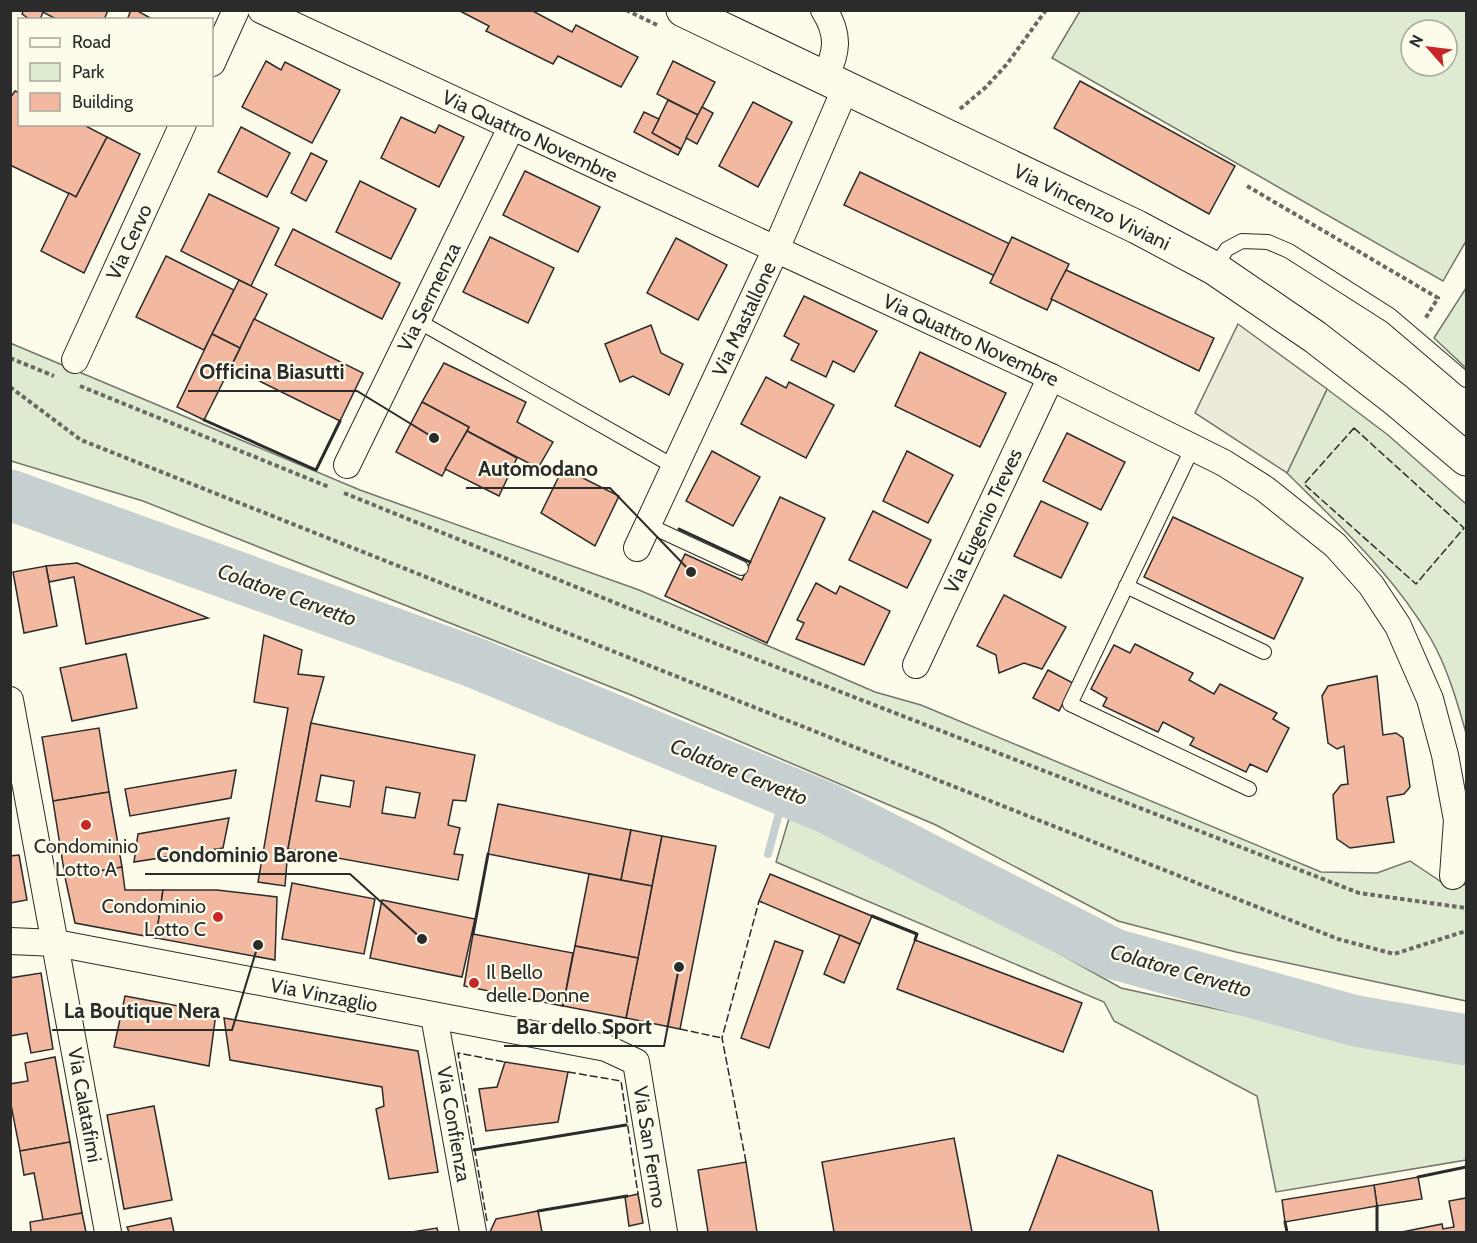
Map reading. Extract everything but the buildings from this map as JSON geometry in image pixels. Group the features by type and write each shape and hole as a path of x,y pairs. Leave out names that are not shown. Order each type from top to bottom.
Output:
{"main road":[{"name":"Via Vincenzo Viviani","path":"683,10 1137,227 1214,268 1315,337 1467,459"}],"street":[{"path":"213,61 236,10"},
{"name":"Via Quattro Novembre","path":"261,10 1051,377 1224,463 1265,489 1335,545 1371,585 1398,626 1430,699 1445,755 1457,820 1453,876"},
{"name":"Via Mastallone","path":"637,548 776,249 836,82 835,40 824,10"},
{"name":"Via Cervo","path":"75,372 182,126"},
{"name":"Via Sermenza","path":"346,465 511,128"},
{"name":"Via Eugenio Treves","path":"916,665 1051,377"},
{"name":"Via Calatafimi","path":"10,699 108,1233"},
{"name":"Via Vinzaglio","path":"10,941 56,943 606,1048 636,1062"},
{"name":"Via Confienza","path":"434,1016 473,1233"},
{"name":"Via San Fermo","path":"636,1062 664,1233"}],"lane":[{"path":"1214,268 1227,249 1242,241 1268,242 1289,251 1382,310 1415,334 1467,380"},
{"path":"418,321 675,467"},
{"path":"1192,447 1070,704 1249,789"},
{"path":"648,525 741,568"},
{"path":"1126,586 1263,652"}],"path":[{"path":"960,109 986,87 1007,64 1046,10"},
{"path":"1247,186 1438,298 1415,334"},
{"path":"10,358 54,376"},
{"path":"75,372 712,642 1348,889 1359,893 1467,908"},
{"path":"10,387 81,440 1338,939 1394,954 1467,931"}],"green space":[{"path":"1080,11 1466,11 1466,241 1443,281 1052,58"},
{"path":"1466,288 1466,368 1434,338"},
{"path":"10,343 360,490 639,590 875,692 921,705 1321,872 1377,873 1410,861 1440,881 1466,885 1466,1001 1236,952 1118,921 936,825 631,695 143,501 11,461"},
{"path":"1327,389 1388,435 1466,504 1466,733 1442,661 1416,616 1383,572 1287,473"},
{"path":"793,805 1121,988 1466,1064 1466,1160 1276,1192 1257,1096 1114,1021 1104,1002 776,862"}],"shaded area":[{"path":"1238,324 1327,389 1287,473 1195,413"}],"waterway":[{"name":"Colatore Cervetto","path":"10,495 473,662 827,808 1114,954 1356,1021 1466,1040"},
{"path":"768,854 785,791"}],"fence":[{"path":"1354,428 1464,528 1416,584 1304,484 1354,428"},
{"path":"746,1162 722,1038 759,901"},
{"path":"680,1029 722,1038"},
{"path":"487,1221 458,1053 505,1062"},
{"path":"568,1072 621,1081 638,1194"}],"wall":[{"path":"204,420 316,470 340,421"},
{"path":"679,529 750,562"},
{"path":"473,934 488,854"},
{"path":"872,916 917,934 915,940"},
{"path":"474,1150 626,1125"},
{"path":"1418,1177 1466,1167"},
{"path":"538,1211 627,1196"},
{"path":"1377,1206 1377,1232"},
{"path":"1285,1222 1287,1232"}],"place":[{"name":"Officina Biasutti","path":"434,438"},
{"name":"Automodano","path":"691,572"},
{"name":"Condominio Lotto A","path":"86,825"},
{"name":"Condominio Lotto C","path":"218,917"},
{"name":"Condominio Barone","path":"422,939"},
{"name":"La Boutique Nera","path":"258,945"},
{"name":"Bar dello Sport","path":"679,967"},
{"name":"Il Bello delle Donne","path":"474,983"}]}
